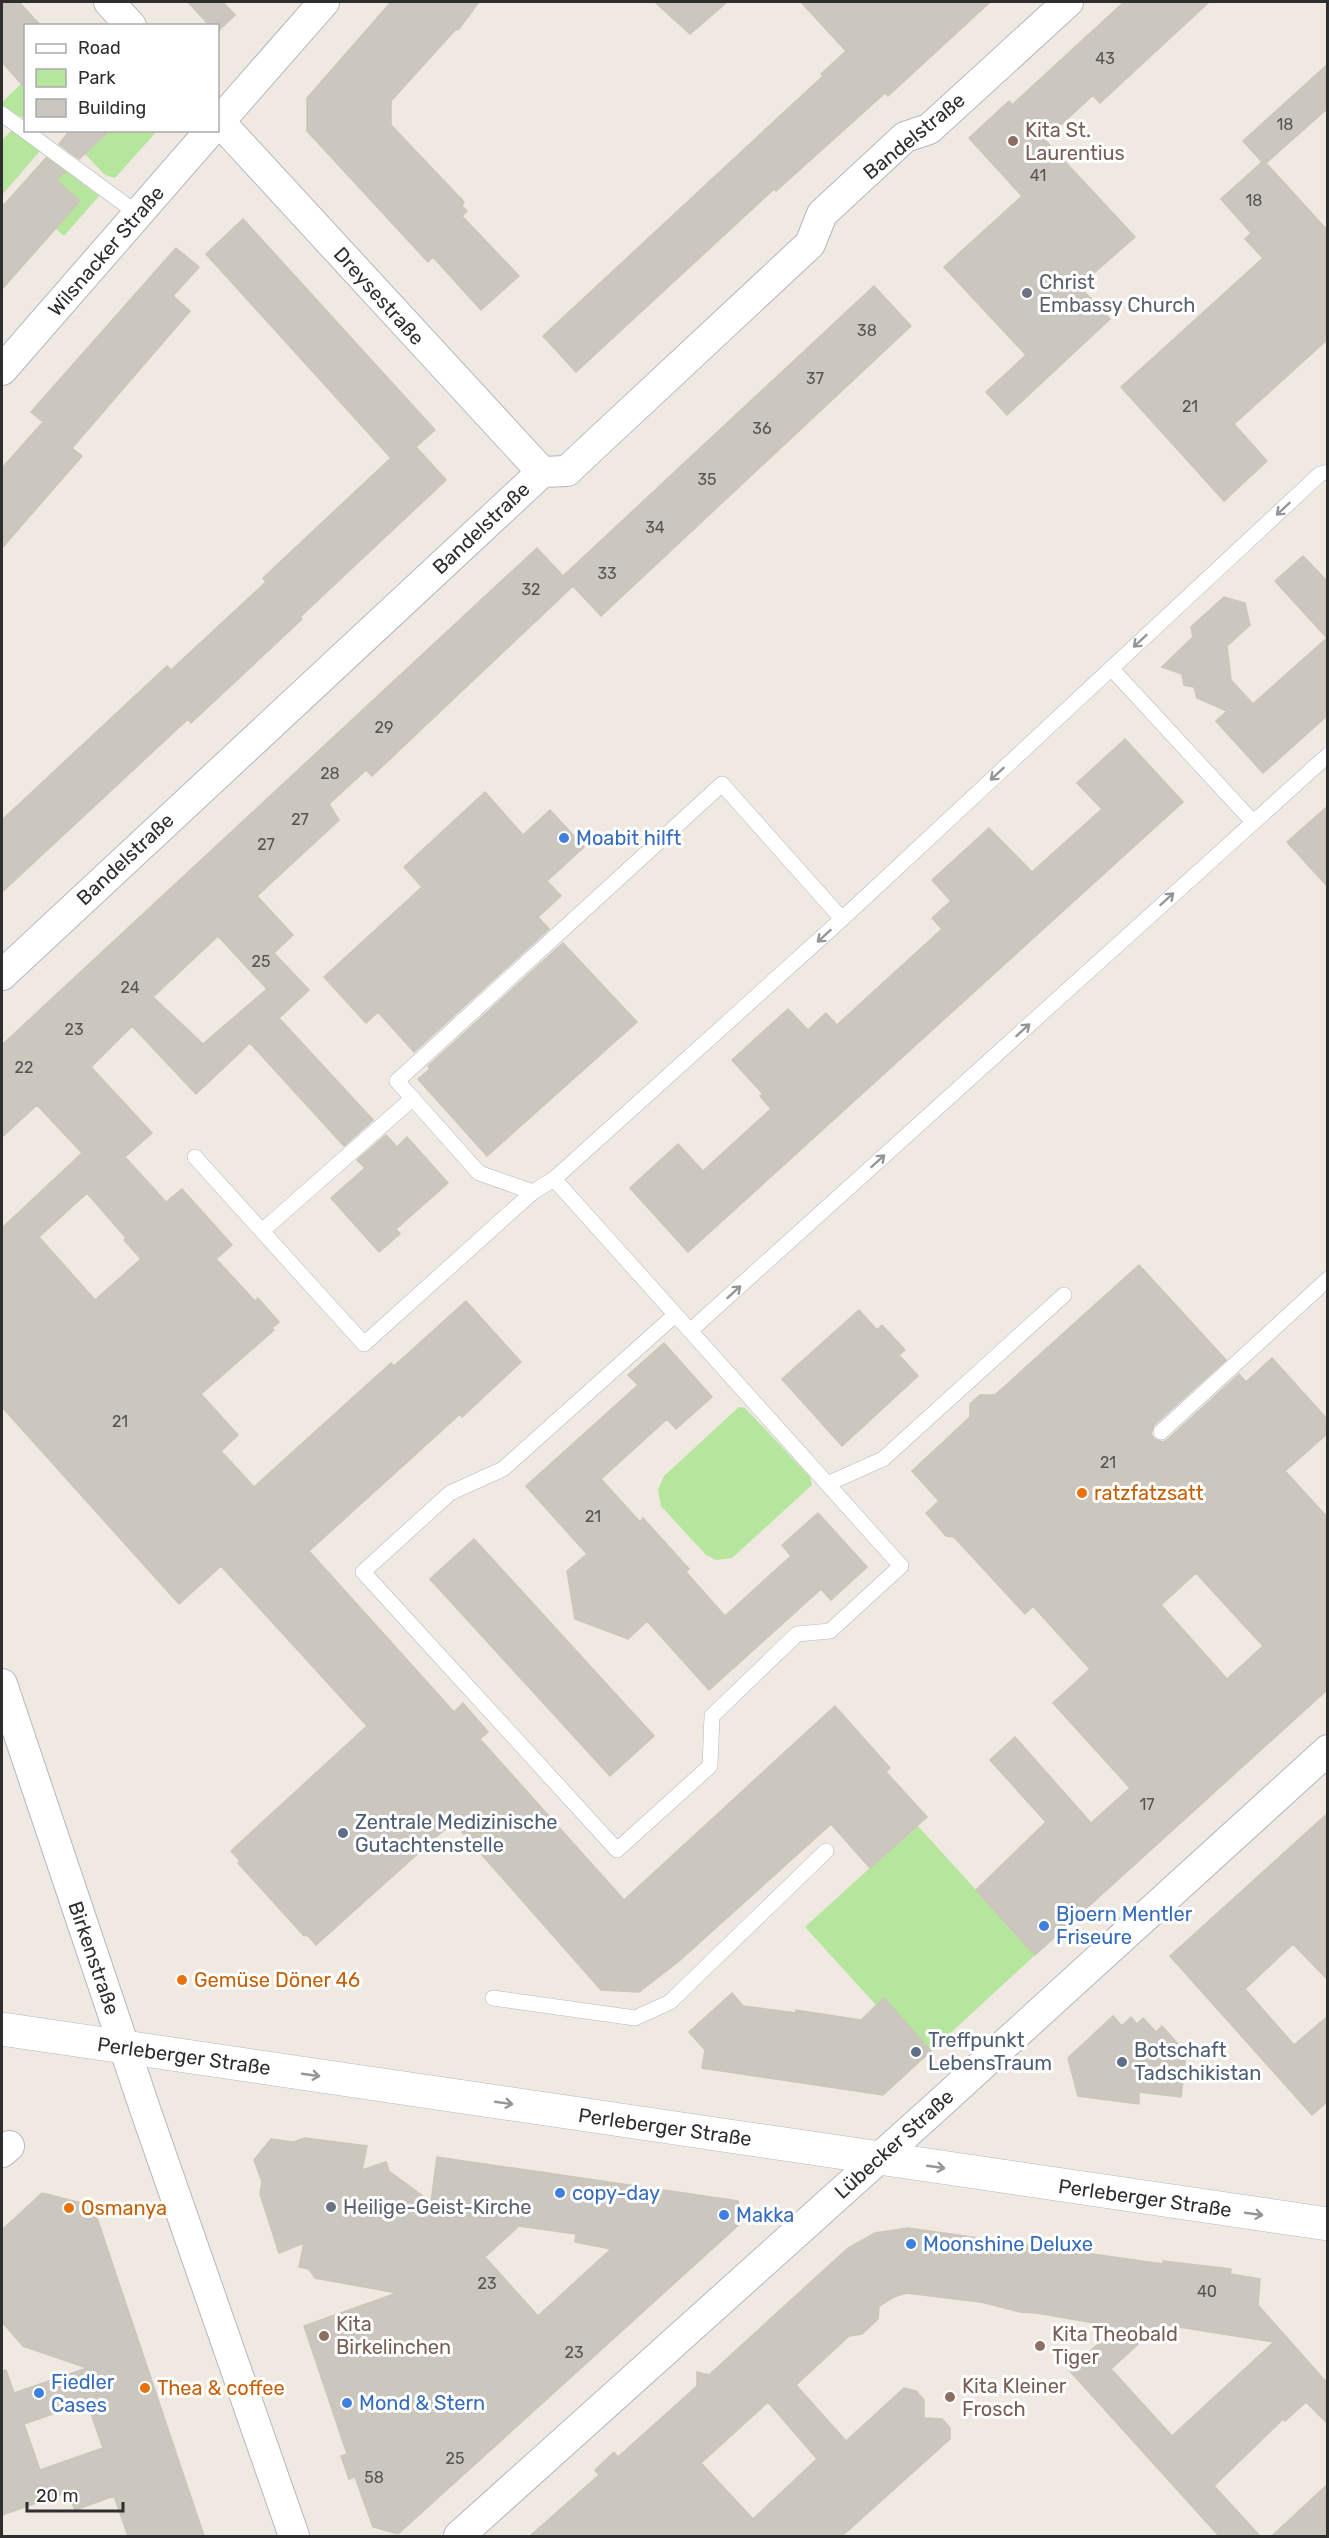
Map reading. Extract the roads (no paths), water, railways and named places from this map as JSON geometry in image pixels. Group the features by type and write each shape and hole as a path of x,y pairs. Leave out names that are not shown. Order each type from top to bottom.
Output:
{"main road":[{"name":"Perleberger Straße","path":"2,2029 1328,2224"}],"street":[{"path":"109,2 129,24"},
{"name":"Wilsnacker Straße","path":"219,121 324,2"},
{"name":"Bandelstraße","path":"2,975 542,472 567,471 810,244 822,214 905,137 928,129 1068,2"},
{"name":"Dreysestraße","path":"219,127 542,472"},
{"name":"Wilsnacker Straße","path":"2,370 209,132"},
{"name":"Birkenstraße","path":"2,1684 294,2536"},
{"name":"Lübecker Straße","path":"459,2536 1328,1750"}],"lane":[{"path":"2,114 24,130"},
{"path":"26,132 138,214"},
{"path":"195,1157 364,1344 533,1192 554,1179 842,919 1111,668 1325,476"},
{"path":"1111,668 1253,822"},
{"path":"690,1331 1328,755"},
{"path":"533,1192 479,1173 397,1081 722,784 842,919"},
{"path":"262,1231 413,1098"},
{"path":"554,1179 901,1566 830,1631 797,1634 712,1716 710,1766 617,1850 363,1572 450,1493 503,1469 675,1314"},
{"path":"1161,1432 1328,1279"},
{"path":"827,1484 883,1459 1064,1295"},
{"path":"493,1998 635,2018 670,2002 826,1851"}],"place":[{"name":"Kita St. Laurentius","path":"1013,141"},
{"name":"Christ Embassy Church","path":"1027,293"},
{"name":"Moabit hilft","path":"564,838"},
{"name":"ratzfatzsatt","path":"1082,1493"},
{"name":"Zentrale Medizinische Gutachtenstelle","path":"343,1833"},
{"name":"Bjoern Mentler Friseure","path":"1044,1926"},
{"name":"Gemüse Döner 46","path":"182,1980"},
{"name":"Treffpunkt LebensTraum","path":"916,2052"},
{"name":"Botschaft Tadschikistan","path":"1122,2062"},
{"name":"copy-day","path":"560,2193"},
{"name":"Heilige-Geist-Kirche","path":"331,2207"},
{"name":"Osmanya","path":"69,2208"},
{"name":"Makka","path":"724,2215"},
{"name":"Moonshine Deluxe","path":"911,2244"},
{"name":"Kita Birkelinchen","path":"324,2336"},
{"name":"Kita Theobald Tiger","path":"1040,2346"},
{"name":"Thea & coffee","path":"145,2388"},
{"name":"Fiedler Cases","path":"39,2393"},
{"name":"Kita Kleiner Frosch","path":"950,2397"},
{"name":"Mond & Stern","path":"347,2403"}]}
